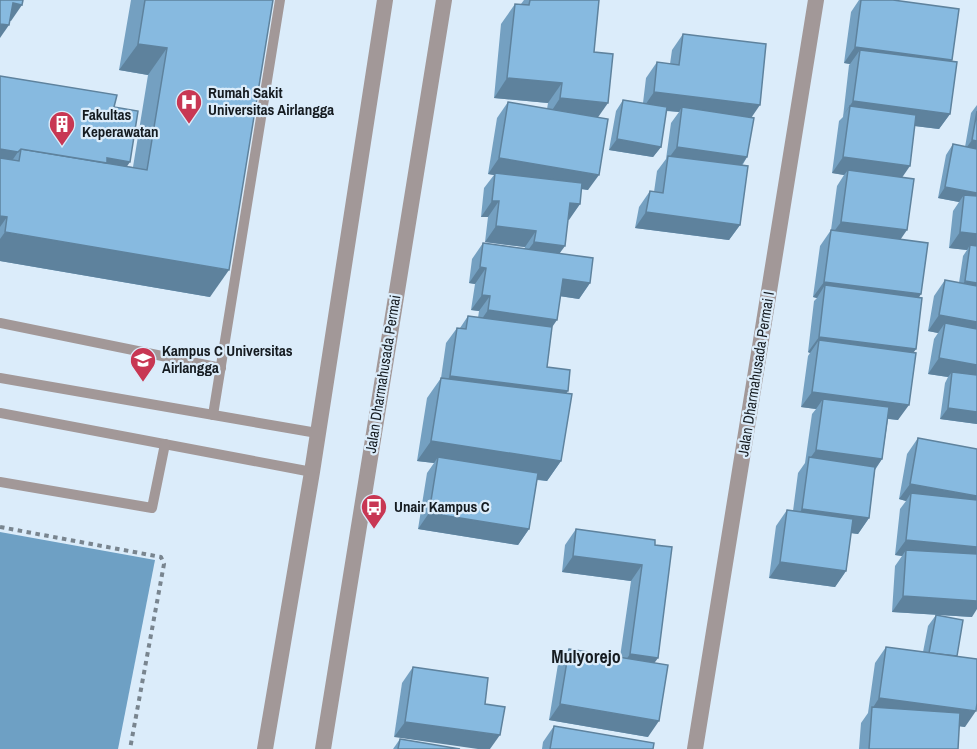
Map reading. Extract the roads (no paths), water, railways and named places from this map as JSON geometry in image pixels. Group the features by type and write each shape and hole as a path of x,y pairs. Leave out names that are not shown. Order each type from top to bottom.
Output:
{"street":[{"path":"265,749 312,472 385,0"},
{"name":"Jalan Dharmahusada Permai","path":"323,749 444,0"},
{"name":"Jalan Dharmahusada Permai I","path":"696,749 816,0"}],"lane":[{"path":"213,415 280,0"},
{"path":"0,323 221,368"},
{"path":"0,378 317,433"},
{"path":"0,413 312,472"},
{"path":"0,482 152,508 165,444"}],"water":[{"path":"0,532 155,560 118,749 0,749"}],"place":[{"name":"Rumah Sakit Universitas Airlangga","path":"189,125"},
{"name":"Fakultas Keperawatan","path":"62,147"},
{"name":"Kampus C Universitas Airlangga","path":"143,383"},
{"name":"Unair Kampus C","path":"374,530"}],"district":[{"name":"Mulyorejo","path":"586,657"}]}
